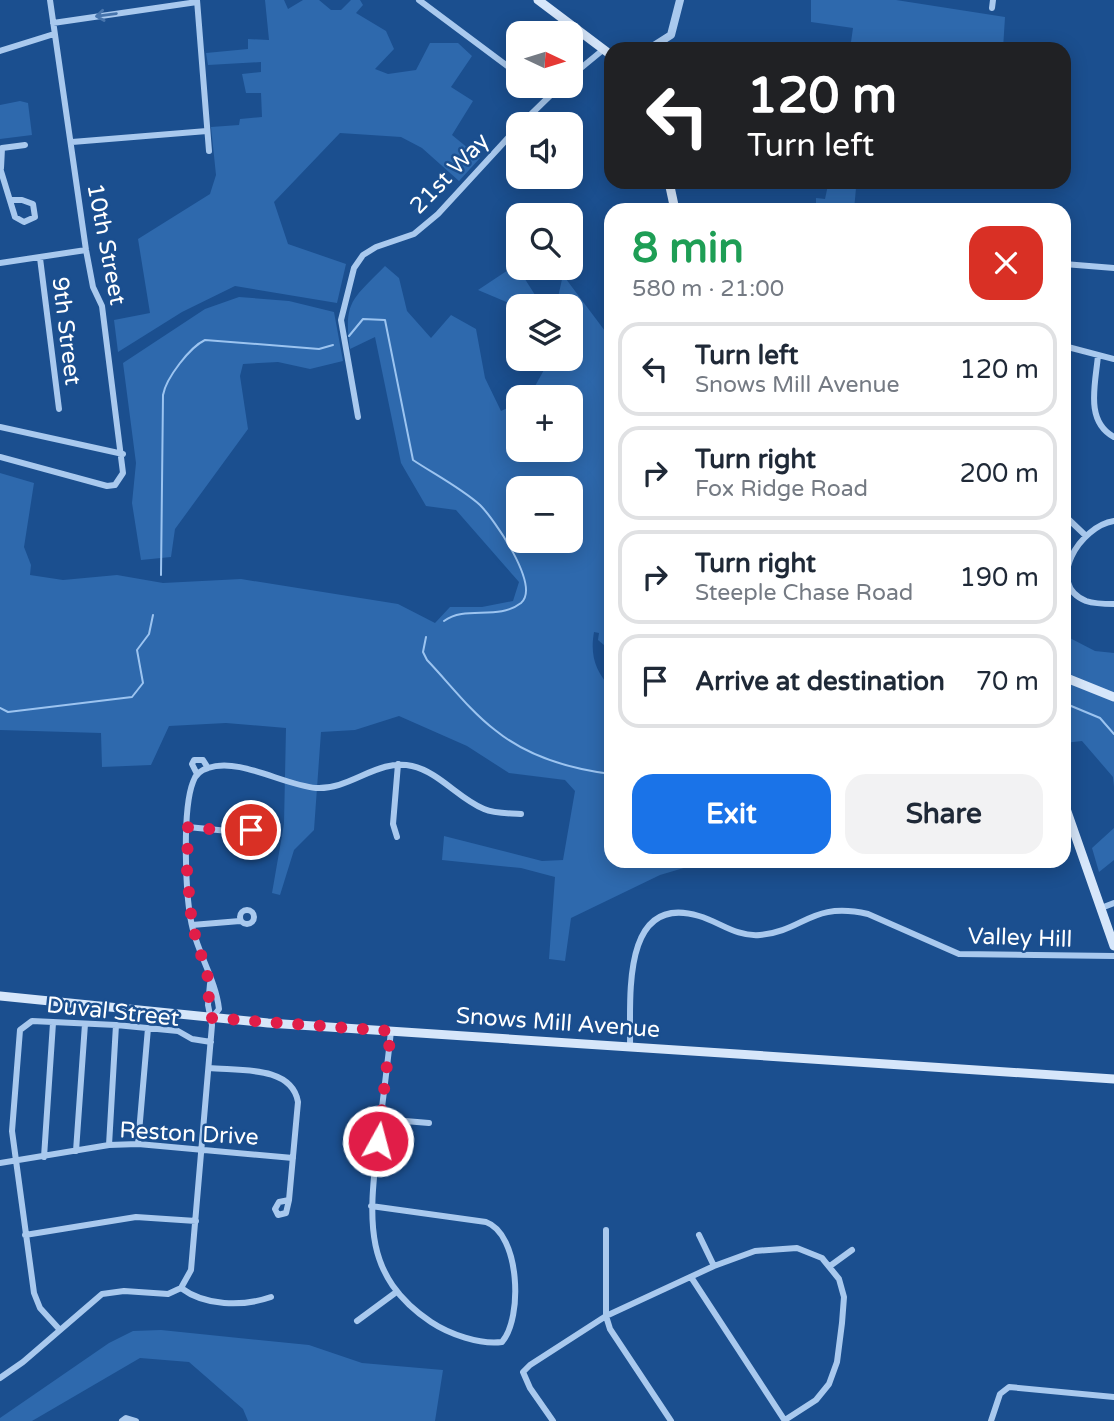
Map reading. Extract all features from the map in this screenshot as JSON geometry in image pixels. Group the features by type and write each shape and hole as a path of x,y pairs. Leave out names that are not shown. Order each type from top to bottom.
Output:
{"main road":[{"path":"538,0 604,50"},
{"path":"1071,680 1114,697"},
{"path":"1071,823 1114,946"},
{"name":"Snows Mill Avenue","path":"0,996 212,1018 1114,1079"}],"street":[{"name":"10th Street","path":"0,457 107,486 115,485 120,480 123,454 102,306 93,288 86,250 50,0"},
{"path":"419,0 506,65"},
{"path":"663,42 674,28 680,0"},
{"path":"53,23 197,1 209,151"},
{"path":"0,51 54,34"},
{"path":"583,68 604,54"},
{"name":"21st Way","path":"533,112 546,98"},
{"path":"72,142 207,131"},
{"name":"21st Way","path":"358,417 341,320 355,268 363,255 376,247 414,234 438,214 506,140"},
{"path":"11,200 33,204 35,217 29,222 18,220 11,200 0,168 2,148 25,145"},
{"path":"0,263 86,250"},
{"name":"9th Street","path":"40,258 60,409"},
{"path":"1071,265 1114,268"},
{"path":"1071,348 1114,359"},
{"path":"1098,355 1096,418 1104,431 1114,437"},
{"path":"0,427 123,454"},
{"path":"1071,559 1085,535 1093,527 1114,521"},
{"path":"1071,522 1085,535"},
{"path":"1071,584 1084,600 1114,604"},
{"path":"197,774 192,764 194,760 203,760 208,768"},
{"path":"397,837 393,824 398,764"},
{"path":"0,1378 102,1294 124,1291 168,1294 181,1288 191,1270 212,1018 219,1009 218,994 210,984 192,925 187,872 192,783 197,774 208,768 240,768 297,786 329,788 398,764 417,767 482,809 521,814"},
{"path":"188,827 248,833"},
{"path":"1101,908 1114,903"},
{"name":"Valley Hill","path":"630,1046 633,957 636,945 648,927 668,915 689,914 740,933 759,935 779,930 822,912 853,911 868,914 959,954 1114,956"},
{"path":"192,925 240,920"},
{"name":"Duval Street","path":"15,1162 12,1131 20,1030 32,1021 178,1031 192,1039 211,1042"},
{"path":"44,1157 53,1023"},
{"path":"76,1151 85,1024"},
{"path":"108,1145 116,1025"},
{"path":"138,1144 148,1028"},
{"path":"371,1206 493,1224 504,1236 512,1262 513,1306 508,1335 502,1342 493,1343 438,1326 395,1293 372,1240 371,1206 391,1031"},
{"path":"209,1068 274,1075 294,1088 298,1102 289,1200"},
{"path":"381,1119 429,1123"},
{"name":"Reston Drive","path":"0,1164 108,1145 138,1144 293,1158"},
{"path":"15,1162 36,1302 60,1330"},
{"path":"25,1235 136,1217 196,1221"},
{"path":"607,1230 606,1316 610,1329 671,1421"},
{"path":"699,1235 714,1266"},
{"path":"553,1421 530,1388 523,1372 606,1316 714,1266 755,1251 797,1248 812,1252 830,1266 839,1279 844,1297 837,1362 823,1393 785,1421 691,1277"},
{"path":"830,1266 852,1250"},
{"path":"181,1288 205,1301 248,1303 271,1297"},
{"path":"357,1321 395,1293"},
{"path":"991,1421 1000,1394 1009,1387 1114,1397"},
{"path":"122,1421 126,1418 136,1421"}],"shaded area":[{"path":"265,0 284,0 288,9 303,0 319,0 331,10 341,10 351,0 360,0 363,5 356,13 386,31 394,49 375,69 388,74 416,70 430,43 458,43 472,56 451,87 473,101 452,135 480,158 459,181 422,148 401,137 340,133 274,202 288,244 346,264 337,303 235,286 182,312 118,352 114,320 150,313 138,239 210,194 216,175 211,127 239,125 240,119 262,117 261,93 246,93 242,74 261,72 261,62 208,65 206,53 248,49 248,39 269,40"},
{"path":"811,0 896,0 1005,17 1003,42 851,42 853,28 811,22"},
{"path":"20,101 28,103 32,135 0,139 0,105"},
{"path":"827,189 856,189 855,203 816,203 816,198 825,199"},
{"path":"385,266 399,278 407,311 431,338 451,315 476,329 485,378 501,411 506,409 506,462 583,462 583,385 536,385 543,371 583,371 583,302 604,330 604,645 598,640 599,633 594,632 593,648 595,662 604,679 604,868 684,868 660,875 571,918 565,961 549,959 555,877 521,868 442,860 444,836 542,861 563,860 575,791 565,780 509,773 467,746 399,716 355,730 321,732 314,830 294,850 280,895 272,893 284,824 286,728 226,723 169,726 151,765 102,767 101,733 0,730 0,473 34,483 24,547 31,565 30,575 63,580 117,575 163,583 241,579 398,604 435,623 450,607 482,607 513,601 519,582 456,510 426,506 401,463 375,337 350,349 348,320 353,302"},
{"path":"506,271 506,280 526,280 534,294 506,294 506,302 478,290"},
{"path":"562,280 567,280 577,294 559,294"},
{"path":"239,297 289,301 334,312 343,361 310,369 278,362 243,364 240,376 248,429 175,529 171,557 141,560 132,503 136,463 123,363 205,309"},
{"path":"1071,639 1095,651 1114,653 1114,787 1113,777 1082,741 1071,742"},
{"path":"1114,828 1114,860 1099,872 1092,848"},
{"path":"161,1330 309,1345 362,1363 443,1370 435,1421 248,1421 243,1409 189,1362 140,1358 32,1421 0,1421 0,1418 109,1343 133,1331"}],"waterway":[{"path":"349,336 363,319 385,320 413,460 480,505 495,524 521,568 526,594 521,603 502,611 462,614 444,621"},
{"path":"161,575 163,395 179,364 205,340 319,349 333,345"},
{"path":"0,708 8,712 132,697 143,683 137,650 149,634 153,615"},
{"path":"426,637 423,652 427,660 468,706 495,730 521,747 550,760 604,773"},
{"path":"1071,706 1100,718 1114,734"}],"route":[{"path":"251,830 248,833 188,827 187,872 192,925 210,984 208,994 212,1018 391,1031 378,1141"}]}
